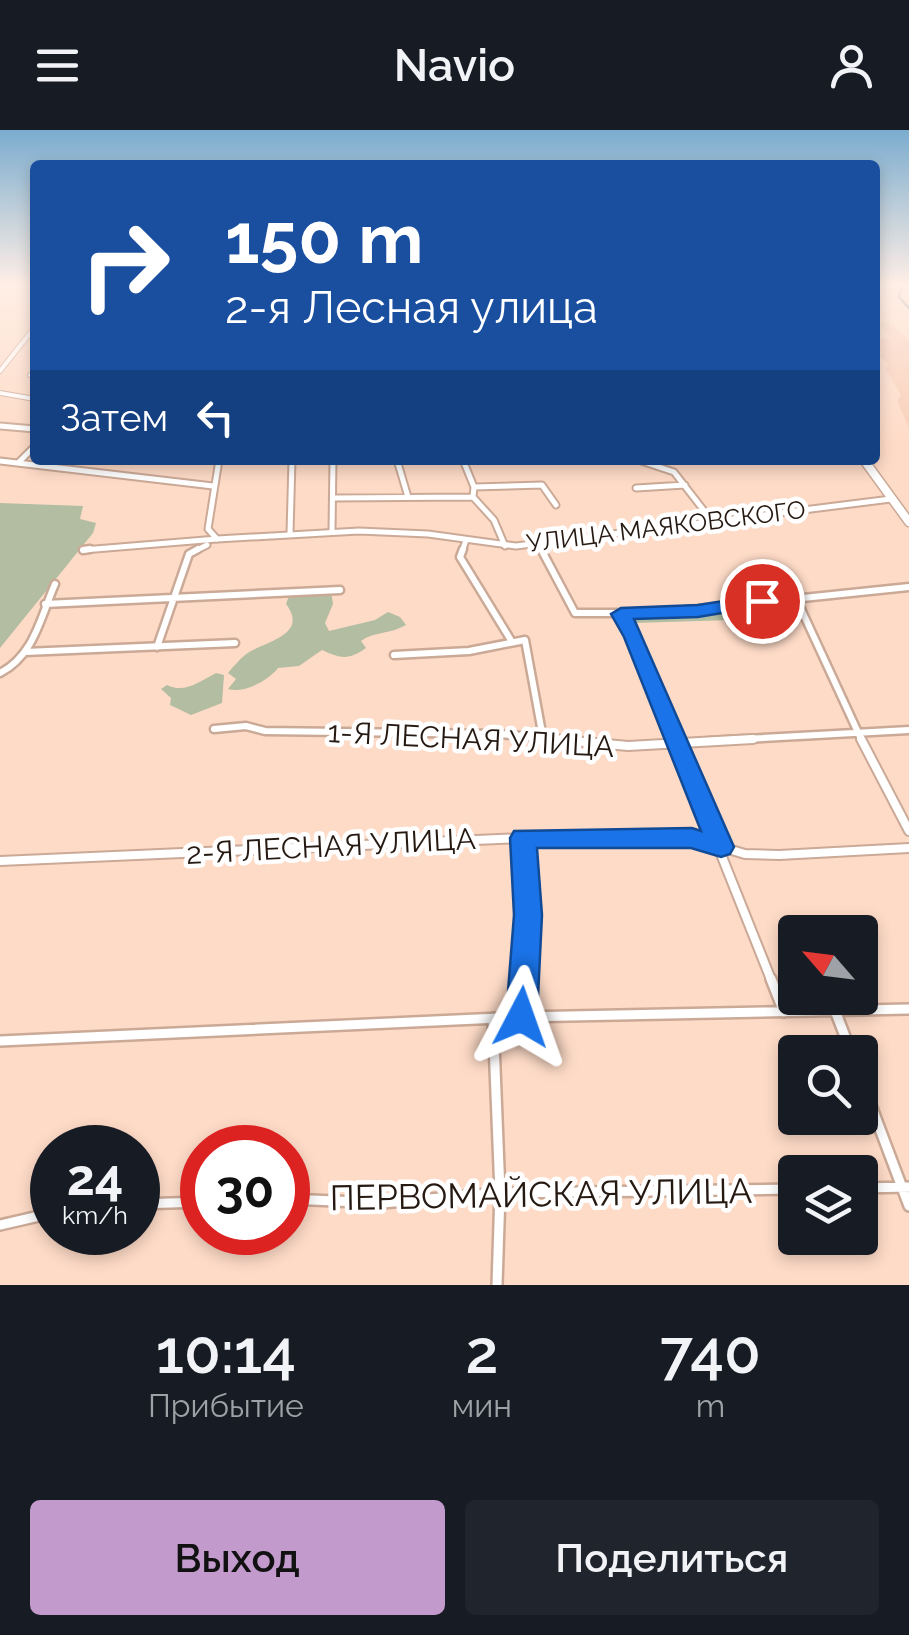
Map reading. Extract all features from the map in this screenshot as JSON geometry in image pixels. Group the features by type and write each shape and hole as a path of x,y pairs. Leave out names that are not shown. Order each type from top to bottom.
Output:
{"main road":[{"path":"868,465 909,522"}],"street":[{"path":"0,371 26,338"},
{"path":"0,393 30,398"},
{"path":"0,426 30,429"},
{"path":"18,463 30,451"},
{"path":"0,461 30,464"},
{"path":"35,465 213,486"},
{"path":"157,647 189,554 218,539 208,529 217,465"},
{"path":"290,534 292,465"},
{"path":"332,531 333,465"},
{"path":"398,465 408,498"},
{"path":"466,465 474,487 473,497 494,520 505,546"},
{"path":"668,465 712,520"},
{"path":"474,487 542,485 556,504"},
{"path":"636,488 686,485"},
{"path":"333,498 473,497"},
{"name":"УЛИЦА МАЯКОВСКОГО","path":"83,550 332,531 428,534 505,546 892,498"},
{"path":"466,540 460,557 512,642"},
{"path":"538,543 575,613 698,611 795,596 909,587"},
{"path":"0,672 10,670 25,652 55,584"},
{"path":"45,604 340,590"},
{"path":"795,596 909,831"},
{"path":"621,614 721,847 778,996"},
{"path":"394,655 468,651 525,640 543,738"},
{"path":"25,652 235,643"},
{"name":"1-Я ЛЕСНАЯ УЛИЦА","path":"214,728 500,734 628,746 909,730"},
{"path":"521,1017 528,915 524,838"},
{"name":"2-Я ЛЕСНАЯ УЛИЦА","path":"0,861 524,838 692,838 745,854 909,848"},
{"path":"878,1011 909,1009"},
{"path":"0,1041 493,1018 778,1012"},
{"path":"493,1018 500,1193 496,1285"},
{"path":"878,1120 909,1206"},
{"path":"878,1188 905,1187"},
{"name":"ПЕРВОМАЙСКАЯ УЛИЦА","path":"310,1199 382,1203 500,1193 778,1188"},
{"path":"0,1225 30,1218"}],"shaded area":[{"path":"880,339 909,341 909,427 897,401 901,395 885,368 889,365 880,357"}],"green space":[{"path":"0,503 83,506 80,519 96,523 93,533 0,648"},
{"path":"330,585 333,604 325,623 329,631 375,620 388,612 406,625 366,638 361,641 366,648 355,655 340,656 322,650 299,666 278,668 256,685 228,689 236,679 228,673 241,659 288,631 292,624 286,604 289,596"},
{"path":"788,600 795,618 634,623 632,614 701,612"},
{"path":"216,673 224,675 222,703 191,715 170,705 171,698 161,689 167,685 186,687"}],"route":[{"path":"521,1017 528,915 524,838 692,838 721,847 621,614 698,611 762,601"}]}
